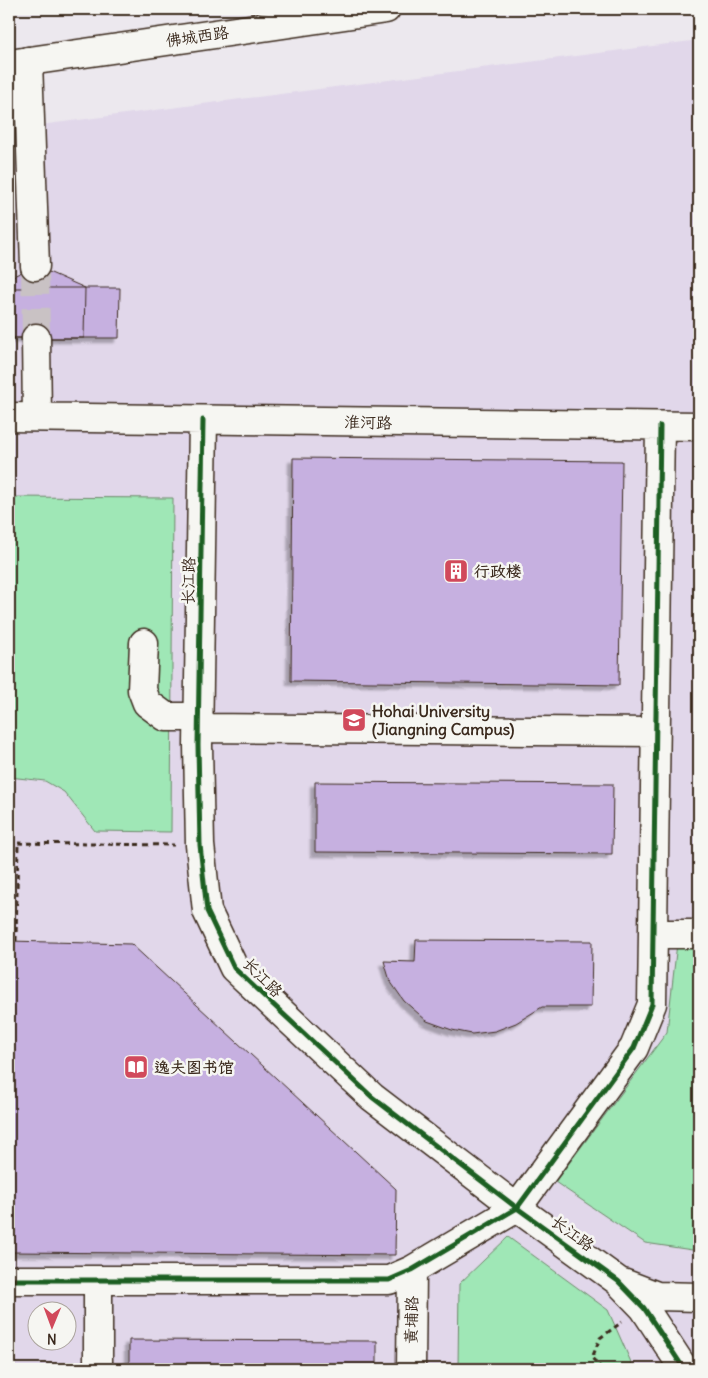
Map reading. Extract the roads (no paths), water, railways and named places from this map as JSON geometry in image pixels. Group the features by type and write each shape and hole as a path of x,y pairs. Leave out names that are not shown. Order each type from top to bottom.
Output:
{"street":[{"name":"佛城西路","path":"19,62 386,9"},
{"path":"19,62 35,266"},
{"path":"36,338 37,417"},
{"name":"淮河路","path":"9,418 699,426"},
{"name":"长江路","path":"203,420 199,722 200,845 207,911 234,968 372,1098 517,1208 618,1281 644,1308 684,1369"},
{"path":"9,1280 389,1280 412,1270 517,1208 634,1048 652,1004 660,426"},
{"path":"144,643 142,690 147,703 166,717 199,722 655,732"},
{"path":"653,934 699,934"},
{"name":"黄埔路","path":"411,1369 412,1270"},
{"path":"98,1280 98,1369"},
{"path":"618,1281 657,1296 699,1297"}],"tunnel":[{"path":"35,266 36,338"}],"place":[{"name":"行政楼","path":"456,571"},
{"name":"Hohai University (Jiangning Campus)","path":"354,720"},
{"name":"逸夫图书馆","path":"136,1067"}]}
